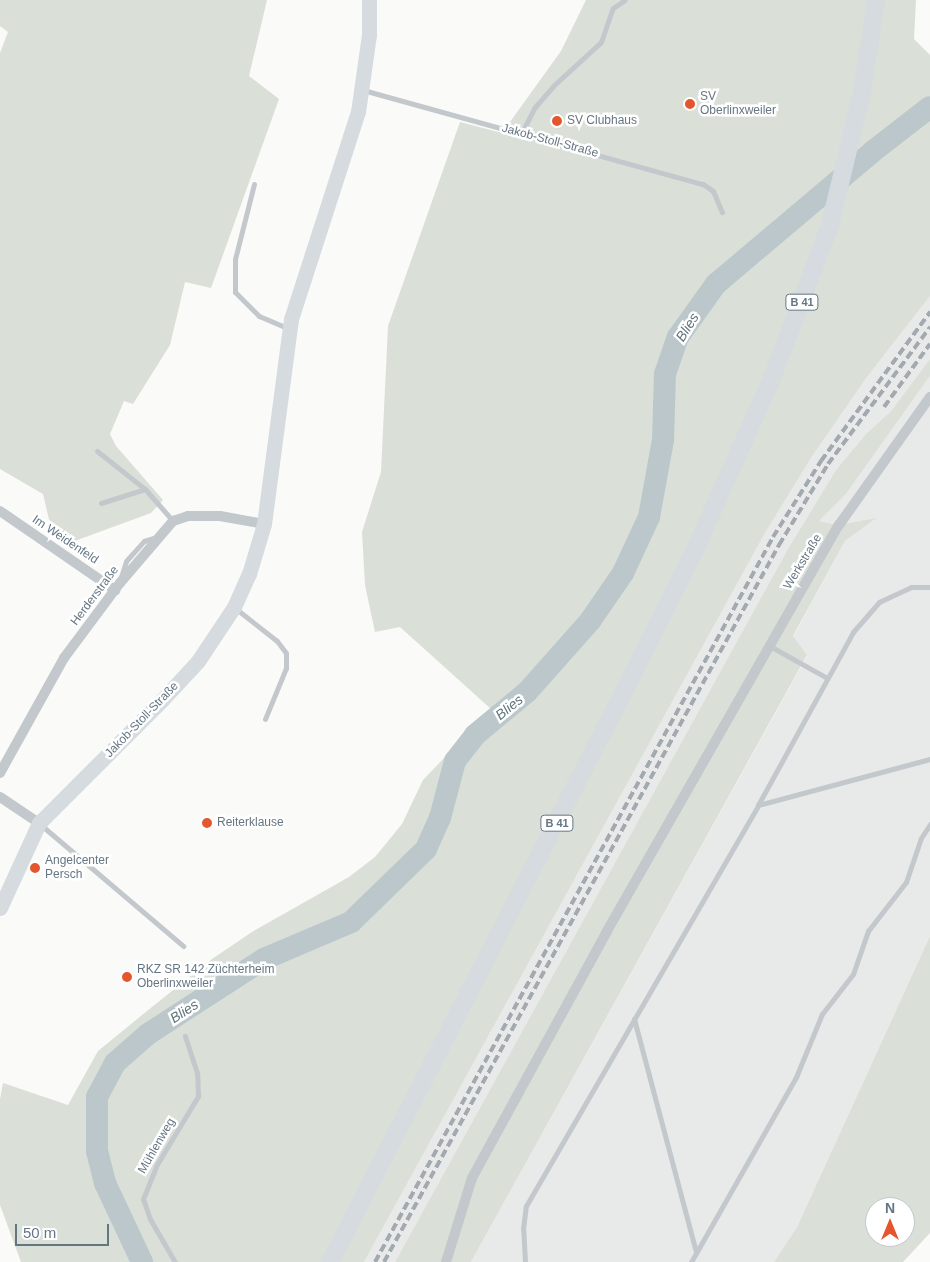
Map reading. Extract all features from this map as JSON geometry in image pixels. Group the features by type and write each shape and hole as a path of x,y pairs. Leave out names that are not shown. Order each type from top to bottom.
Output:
{"highway":[{"name":"B 41","path":"330,1262 693,554 772,378 830,225 849,151 876,0"}],"main road":[{"name":"Jakob-Stoll-Straße","path":"0,908 38,823 162,700 208,647 234,607 249,574 264,524 289,329 363,90 369,0"}],"street":[{"name":"Werkstraße","path":"446,1262 472,1178 607,931 712,749 768,645 839,526 930,396"},
{"name":"Im Weidenfeld","path":"0,511 117,586"},
{"path":"173,521 188,516 220,516 264,524"},
{"name":"Herderstraße","path":"0,773 64,658 117,586 173,521"},
{"path":"0,797 38,823"}],"lane":[{"path":"521,134 535,107 553,86 602,42 613,8 625,0"},
{"name":"Jakob-Stoll-Straße","path":"363,90 703,184 713,191 722,212"},
{"path":"254,184 235,259 236,292 259,316 289,329"},
{"path":"97,451 144,489 173,521"},
{"path":"101,503 144,489"},
{"path":"525,1262 523,1229 526,1206 758,805 854,632 879,602 911,588 930,587"},
{"path":"234,607 277,641 286,653 286,668 264,719"},
{"path":"768,645 827,678"},
{"path":"758,805 930,760"},
{"path":"38,823 183,946"},
{"path":"691,1262 796,1078 822,1014 853,974 868,931 906,882 921,838 930,824"},
{"path":"634,1018 696,1252"},
{"name":"Mühlenweg","path":"175,1262 150,1220 143,1199 156,1166 198,1096 197,1073 185,1036"}],"shaded area":[{"path":"0,0 267,0 249,76 279,99 211,288 185,282 170,345 133,404 124,401 110,434 116,446 163,500 151,513 72,542 51,528 43,494 0,469 0,53 8,32 0,26"},
{"path":"586,0 916,0 914,39 930,55 930,296 867,377 813,455 765,533 364,1262 21,1262 0,1205 0,1099 3,1083 68,1105 98,1051 147,1011 212,959 252,932 349,877 375,857 402,824 423,780 491,709 400,627 375,632 365,585 362,532 381,472 388,326 460,122 502,133 561,51"},
{"path":"930,296 930,359 891,411 866,434 836,470 789,547 395,1262 364,1262 765,533 813,455 867,377"},
{"path":"930,359 930,376 846,494 819,521 839,525 877,518 845,541 793,636 807,655 471,1262 395,1262 789,547 836,470 866,434 891,411"},
{"path":"930,376 930,936 797,1227 774,1262 471,1262 807,656 793,637 845,541 876,519 839,525 819,521 846,494"},
{"path":"930,936 930,1233 903,1262 774,1262 797,1227"}],"waterway":[{"name":"Blies","path":"142,1262 105,1183 97,1151 97,1097 115,1063 148,1034 264,959 351,922 426,849 440,818 455,761 475,735 527,692 590,621 623,573 649,517 663,440 665,374 678,337 716,284 872,152 930,107"}],"railway":[{"path":"375,1262 773,537 821,461 930,312"},
{"path":"384,1262 779,545 828,464 930,327"},
{"path":"884,407 930,344"}],"place":[{"name":"SV Oberlinxweiler","path":"690,104"},
{"name":"SV Clubhaus","path":"557,121"},
{"name":"Reiterklause","path":"207,823"},
{"name":"Angelcenter Persch","path":"35,868"},
{"name":"RKZ SR 142 Züchterheim Oberlinxweiler","path":"127,977"}]}
